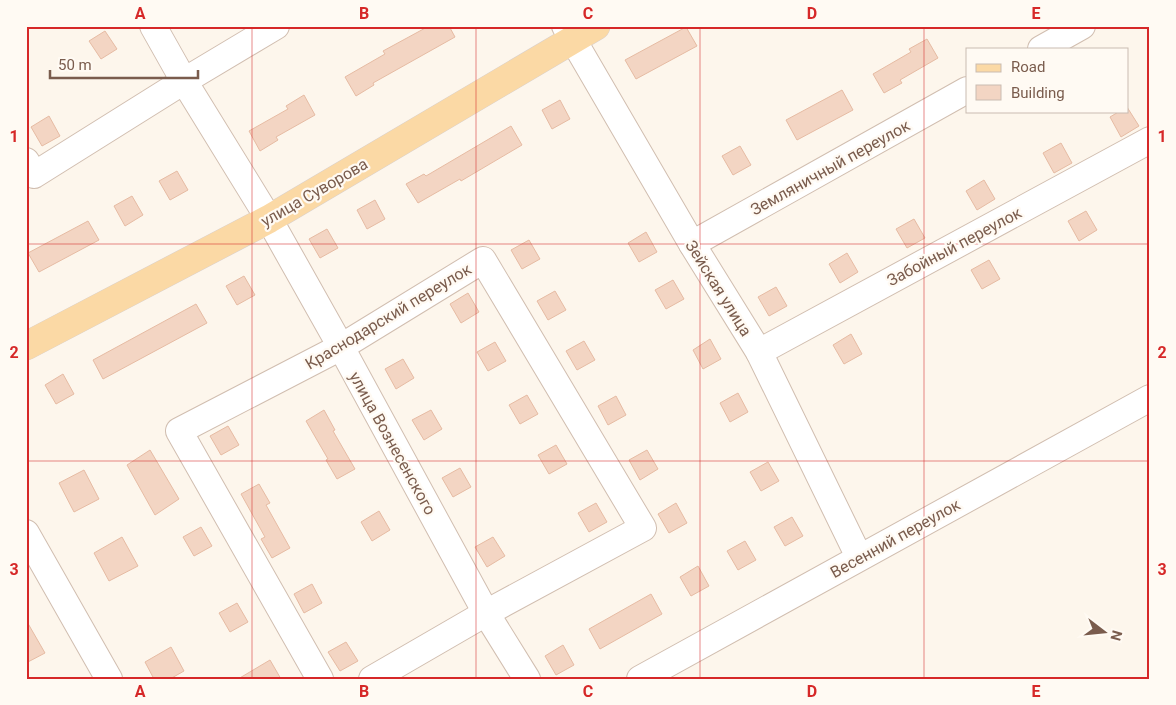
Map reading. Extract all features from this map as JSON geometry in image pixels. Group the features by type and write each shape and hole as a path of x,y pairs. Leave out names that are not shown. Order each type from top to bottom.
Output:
{"main road":[{"name":"улица Суворова","path":"26,346 269,219 568,33 596,26"}],"street":[{"name":"улица Вознесенского","path":"153,26 184,81 269,219 486,613 527,679"},
{"path":"26,161 34,175 276,26"},
{"path":"1043,48 1082,26"},
{"name":"Зейская улица","path":"568,33 692,244 759,352 859,557"},
{"name":"Земляничный переулок","path":"692,244 966,91"},
{"name":"Забойный переулок","path":"759,352 1150,140"},
{"name":"Краснодарский переулок","path":"320,679 179,431 341,347 483,260 643,528 486,613 372,679"},
{"name":"Весенний переулок","path":"640,679 1150,398"},
{"path":"26,533 109,679"}],"building":[{"path":"429,26 449,26 455,37 373,83 374,85 356,96 345,77 385,54 383,51"},
{"path":"686,27 697,46 636,79 625,60"},
{"path":"105,31 117,49 101,59 89,41"},
{"path":"927,39 938,58 900,80 902,83 884,93 873,74 911,52 909,49"},
{"path":"842,90 853,110 797,140 786,120"},
{"path":"304,95 315,115 276,137 278,140 260,151 249,131 288,109 286,106"},
{"path":"560,100 570,119 552,129 542,110"},
{"path":"1128,109 1139,126 1121,137 1110,117 1118,112 1128,112"},
{"path":"49,116 60,136 42,146 31,127"},
{"path":"511,126 522,145 461,181 460,179 418,203 406,184 424,174 426,176"},
{"path":"1061,143 1072,163 1054,173 1043,153"},
{"path":"740,146 751,165 733,175 722,156"},
{"path":"177,171 188,190 170,200 159,181"},
{"path":"984,180 995,199 977,210 966,191"},
{"path":"132,196 143,215 125,226 114,206"},
{"path":"375,200 385,219 367,229 357,210"},
{"path":"1086,211 1097,230 1079,241 1068,221"},
{"path":"914,219 925,238 907,248 896,229"},
{"path":"88,221 99,240 39,272 28,253"},
{"path":"327,229 338,248 320,258 309,239"},
{"path":"646,232 657,252 639,262 628,243"},
{"path":"529,240 540,259 522,269 511,250"},
{"path":"847,253 858,272 840,283 829,264"},
{"path":"989,260 1000,279 982,289 971,270"},
{"path":"244,276 255,295 237,305 226,286"},
{"path":"673,280 684,299 666,309 655,290"},
{"path":"776,287 787,306 769,316 758,297"},
{"path":"555,291 566,310 548,320 537,301"},
{"path":"468,293 479,312 461,323 450,304"},
{"path":"196,304 207,323 103,379 93,360"},
{"path":"851,334 862,354 844,364 833,345"},
{"path":"710,339 721,359 703,369 693,350"},
{"path":"584,341 595,360 577,370 566,351"},
{"path":"495,342 506,361 488,371 477,352"},
{"path":"403,359 414,378 396,389 385,369"},
{"path":"63,374 74,394 56,404 45,385"},
{"path":"738,393 748,412 730,422 720,403"},
{"path":"527,395 538,414 520,424 509,405"},
{"path":"616,396 626,415 608,425 598,406"},
{"path":"324,410 335,430 333,431 355,469 337,479 306,421"},
{"path":"431,410 442,429 424,440 412,420"},
{"path":"228,426 239,445 221,455 210,436"},
{"path":"556,445 567,464 549,474 538,455"},
{"path":"150,450 179,499 155,515 127,465"},
{"path":"647,450 658,469 640,480 629,460"},
{"path":"768,462 779,481 761,491 750,472"},
{"path":"460,468 471,487 453,497 442,478"},
{"path":"84,470 99,499 74,512 59,483"},
{"path":"259,484 270,503 266,505 290,548 272,558 261,539 265,537 241,494"},
{"path":"596,503 607,522 589,532 578,513"},
{"path":"676,503 687,523 669,533 658,514"},
{"path":"379,511 390,530 372,541 361,522"},
{"path":"792,517 803,536 785,546 774,527"},
{"path":"201,527 212,546 194,556 183,537"},
{"path":"122,537 138,566 109,581 94,553"},
{"path":"493,537 505,556 487,567 475,547"},
{"path":"745,541 756,560 738,570 727,551"},
{"path":"698,566 709,586 691,596 680,577"},
{"path":"312,584 322,603 304,613 294,594"},
{"path":"651,594 662,614 600,649 589,629"},
{"path":"237,603 248,622 230,632 219,613"},
{"path":"26,620 45,653 26,663"},
{"path":"346,642 358,661 340,671 328,652"},
{"path":"563,645 574,665 556,675 545,656"},
{"path":"171,647 184,671 170,679 154,679 145,662"},
{"path":"270,660 281,679 238,679"}]}
